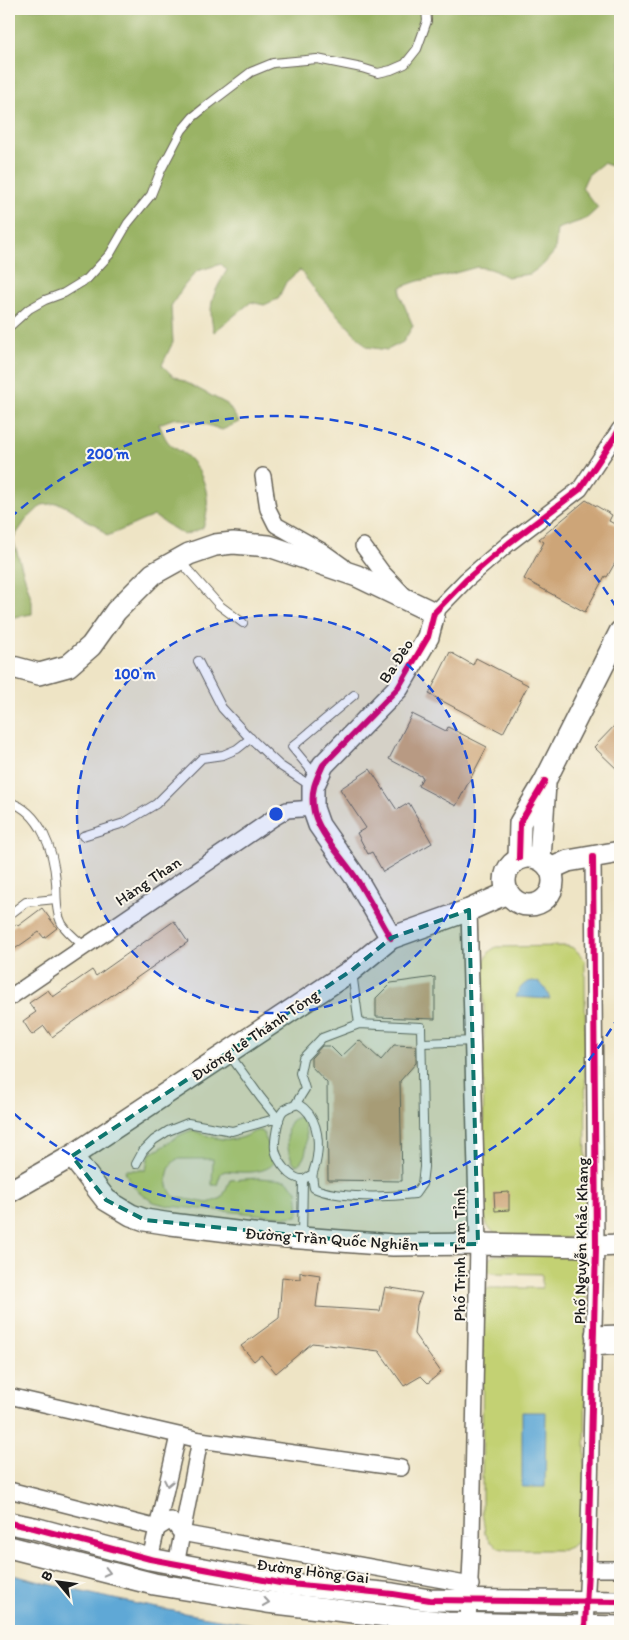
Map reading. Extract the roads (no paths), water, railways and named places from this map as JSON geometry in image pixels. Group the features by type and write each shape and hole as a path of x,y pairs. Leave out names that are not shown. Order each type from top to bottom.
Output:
{"street":[{"name":"Ba Đèo","path":"314,791 323,765 398,688 428,637 434,613 466,580 509,543 580,489 620,429"},
{"path":"263,476 268,510 276,525 322,551 357,576"},
{"path":"9,666 39,674 68,666 91,646 116,611 153,574 178,560 215,545 233,543 269,546 357,576 434,613"},
{"path":"363,546 382,572 407,599"},
{"path":"620,632 546,781 520,823 536,862 553,882 548,895 544,900 531,905 524,905 518,903 507,893 504,880 505,873 513,862 536,862 568,861 620,852"},
{"path":"314,791 319,824 356,878 391,938"},
{"name":"Hàng Than","path":"9,998 314,791"},
{"name":"Phố Nguyễn Khắc Khang","path":"585,1626 596,1246 593,857"},
{"name":"Đường Lê Thánh Tông","path":"9,1192 72,1156 352,970 391,938 469,910 507,893"},
{"name":"Phố Trịnh Tam Tỉnh","path":"469,910 478,1244 470,1593"},
{"name":"Đường Trần Quốc Nghiễn","path":"72,1156 106,1200 131,1215 145,1220 194,1228 393,1245 620,1245"},
{"path":"593,1341 620,1333"},
{"path":"593,1341 620,1346"},
{"path":"9,1396 178,1436 401,1468"},
{"path":"150,1559 178,1436"},
{"path":"176,1565 200,1440"},
{"path":"9,1490 158,1528 171,1520 181,1533 470,1593 468,1622"},
{"name":"Đường Hồng Gai","path":"9,1523 176,1565 280,1583 393,1594 430,1600 470,1593 587,1603 620,1602"},
{"path":"9,1547 154,1584 267,1602 447,1623 620,1627"},
{"path":"588,1569 620,1569"}],"lane":[{"path":"9,327 29,309 45,300 64,293 87,279 110,254 128,224 151,195 161,170 182,130 193,118 251,72 274,63 317,59 378,73 391,70 405,64 417,49 426,21 427,9"},
{"path":"178,560 219,605 243,623"},
{"path":"198,661 222,708 279,766 314,791"},
{"path":"314,791 292,747 354,695"},
{"path":"83,836 124,823 156,804 202,758 223,755 237,749 251,738"},
{"path":"9,802 25,811 42,832 47,842 53,865 56,881 56,899 62,924 84,946"},
{"path":"9,915 26,902 56,899"},
{"path":"352,970 359,1024"},
{"path":"295,1105 305,1089 300,1073 303,1058 322,1038 359,1024 414,1025 421,1027 423,1043 424,1167 422,1184 415,1194 390,1197 324,1193 314,1188 311,1175 317,1158 315,1127 313,1119 306,1109 298,1104 284,1109 279,1120 275,1149 280,1160 294,1177 303,1179 311,1175"},
{"path":"423,1043 474,1041"},
{"path":"228,1052 279,1120"},
{"path":"136,1164 143,1151 154,1140 168,1131 188,1123 232,1131 271,1120 279,1120"},
{"path":"302,1238 303,1179"}],"water":[{"path":"533,981 542,985 550,999 516,997 522,986"},
{"path":"522,1412 546,1412 545,1487 522,1487"},
{"path":"9,1574 81,1592 154,1607 228,1621 302,1631 9,1631"}]}
